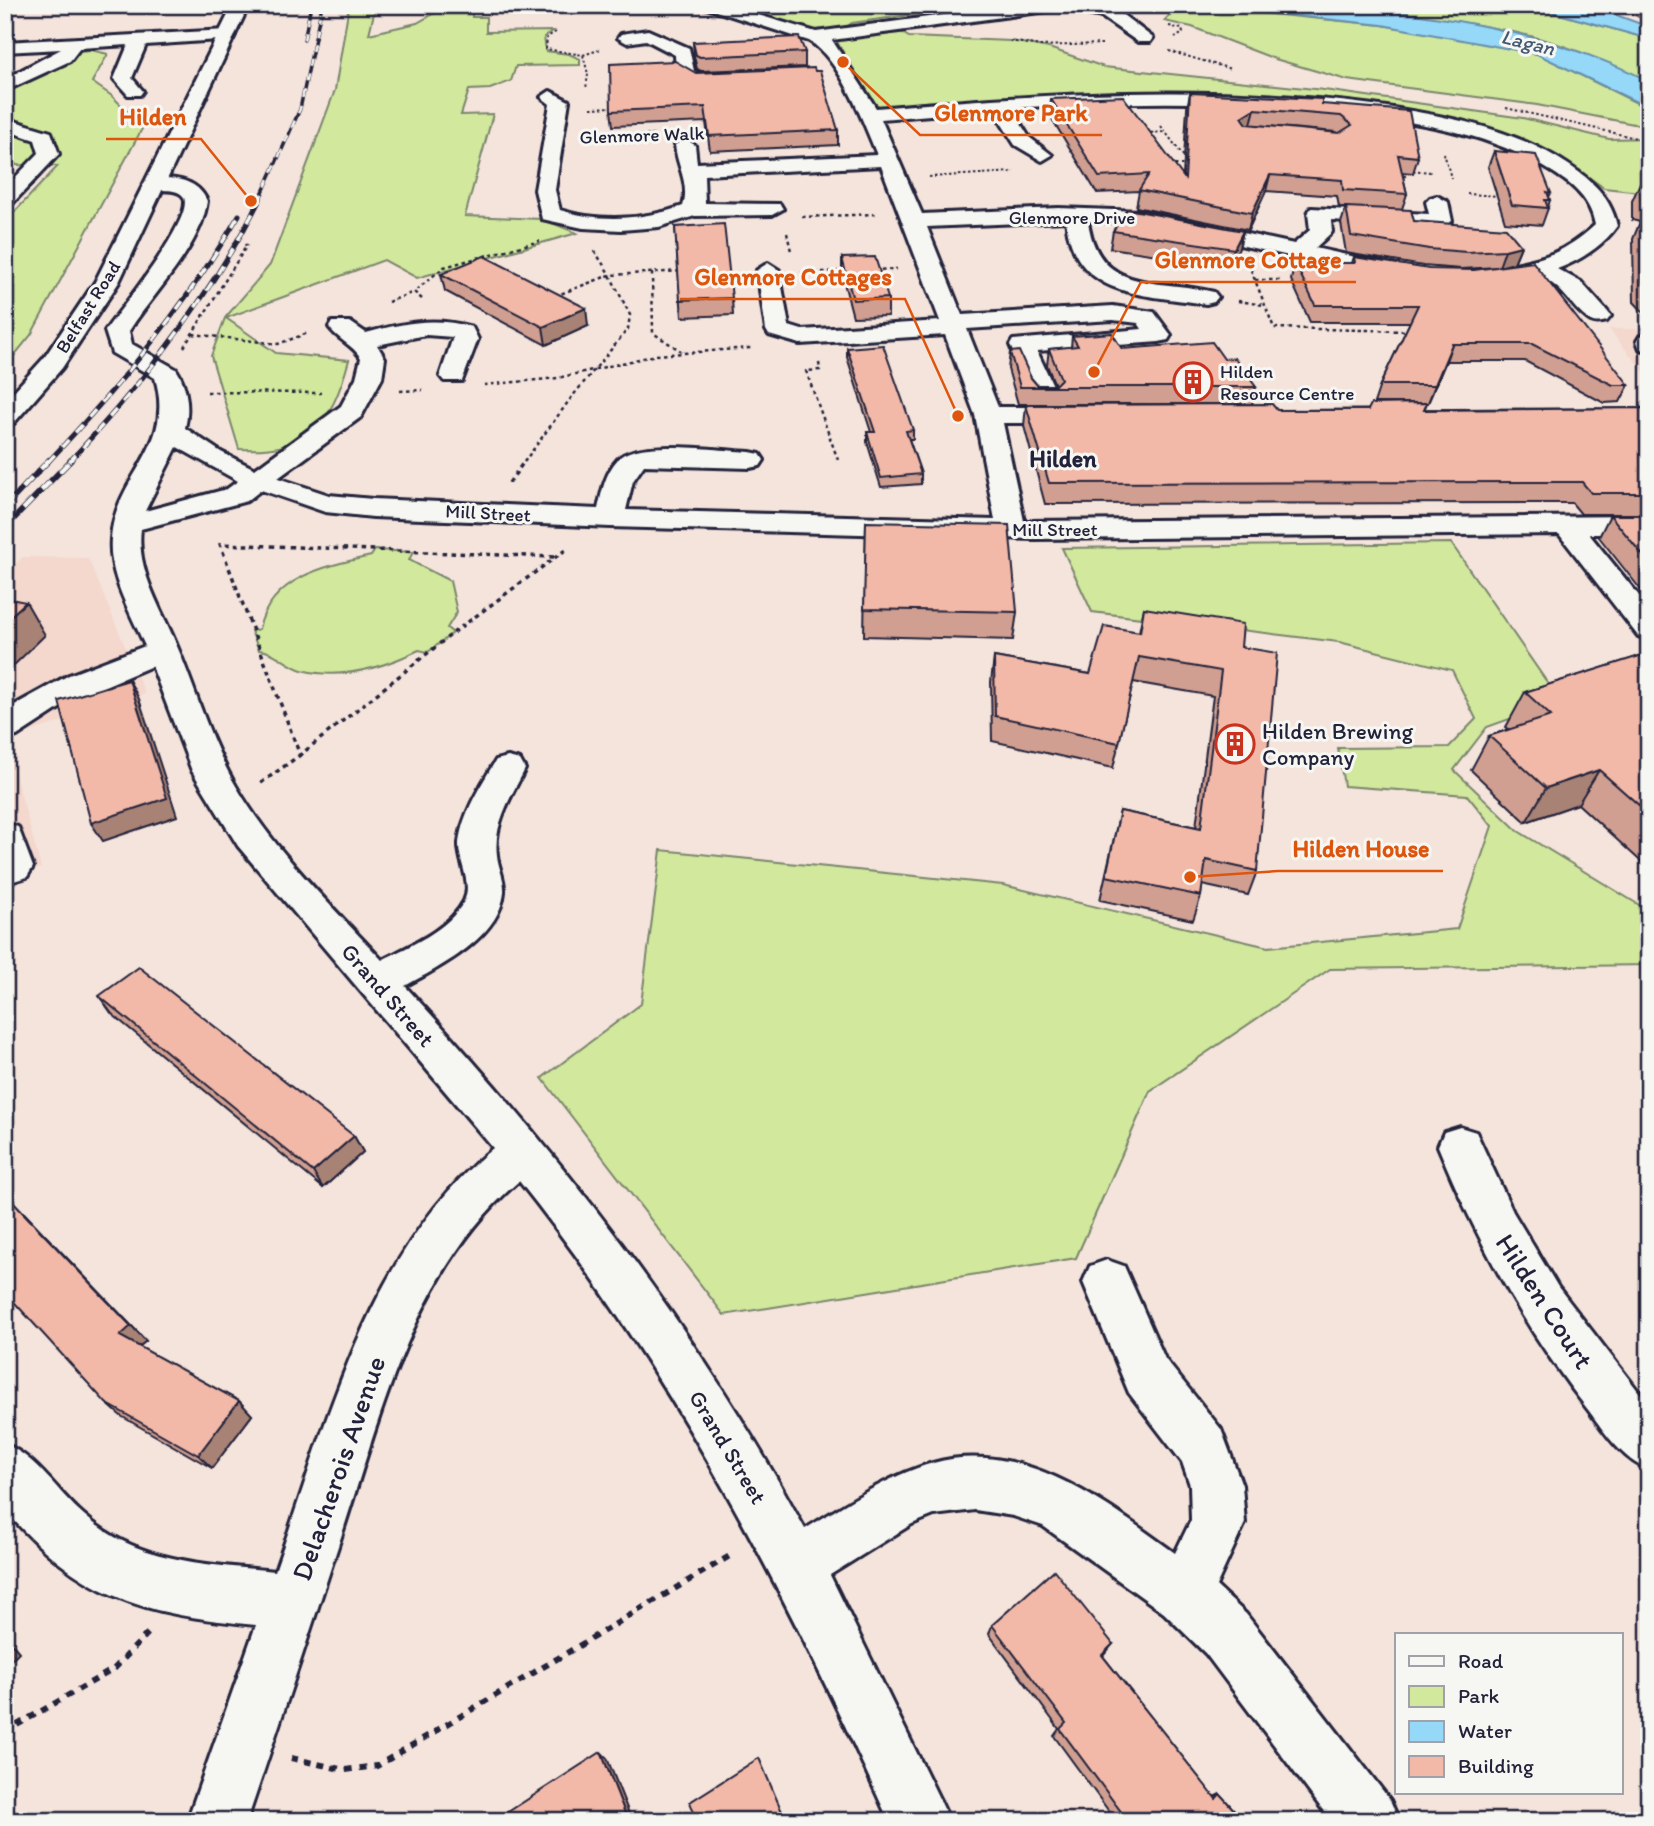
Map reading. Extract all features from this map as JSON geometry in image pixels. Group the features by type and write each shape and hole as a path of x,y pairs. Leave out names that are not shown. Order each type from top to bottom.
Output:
{"main road":[{"name":"Belfast Road","path":"5,416 53,363 107,282 242,5"},
{"path":"555,5 590,5"},
{"path":"705,5 815,37 829,46 837,74 870,114 913,216 988,415 1011,529"},
{"path":"815,37 1058,5"},
{"path":"1066,5 1099,9 1139,29"},
{"path":"5,47 228,35"},
{"path":"628,38 648,35 683,52 685,74 698,88 750,78"},
{"path":"134,91 123,79 139,40"},
{"path":"5,86 64,57 74,43"},
{"path":"870,114 1138,95 1241,96 1350,107 1438,122 1513,144 1544,158 1588,189 1617,227 1581,251 1540,269 1464,277"},
{"name":"Glenmore Walk","path":"550,97 560,101 545,190 550,214 575,226"},
{"path":"998,103 1022,141 1042,155"},
{"path":"1340,129 1350,107"},
{"path":"5,124 44,135 50,154 5,200"},
{"name":"Glenmore Walk","path":"685,145 687,164 692,169 698,196 692,210"},
{"path":"692,169 893,170"},
{"name":"Grand Street","path":"154,185 187,189 197,205 162,268 123,320 117,339 121,348 167,374 177,404 172,432 140,485 127,524 127,559 209,769 229,805 267,858 523,1151 624,1281 694,1389 786,1547 920,1821"},
{"path":"1298,251 1321,232 1319,213 1441,220 1447,198"},
{"path":"575,226 672,219 692,210 778,213"},
{"path":"1076,214 1083,251 1091,264 1112,280 1206,296"},
{"name":"Glenmore Drive","path":"913,216 1141,216 1238,236 1353,266 1418,275"},
{"path":"1540,269 1573,287 1599,316"},
{"path":"768,272 778,330 800,337 1113,313 1146,317 1158,335 1022,345 1044,394"},
{"path":"127,524 237,495 255,479 331,429 352,411 367,386 373,358 351,334 452,328 463,332 466,339 453,376"},
{"path":"988,415 1101,415"},
{"name":"Mill Street","path":"172,432 211,458 255,479 325,503 483,514 1011,529 1649,525"},
{"path":"612,519 625,466 632,458 643,456 750,460"},
{"path":"1568,527 1649,629"},
{"path":"5,728 55,693 99,673 163,651"},
{"path":"378,982 462,929 484,900 486,880 478,854 479,832 490,803 508,769"},
{"name":"Hilden Court","path":"1460,1146 1483,1203 1525,1278 1562,1336 1649,1444"},
{"name":"Delacherois Avenue","path":"217,1821 377,1352 403,1296 432,1248 468,1200 523,1151"},
{"path":"1107,1282 1147,1376 1203,1447 1216,1485 1218,1523 1184,1593"},
{"path":"5,1470 57,1528 90,1555 136,1576 190,1588 292,1601"},
{"path":"786,1547 934,1489 975,1484 1013,1490 1057,1504 1108,1537 1184,1593 1226,1634 1369,1821"}],"path":[{"path":"1603,5 1649,20"},
{"path":"1138,95 1148,112 1190,165 1212,230"},
{"path":"591,107 618,106"},
{"path":"1438,122 1453,183"},
{"path":"1139,134 1166,132"},
{"name":"Glenmore Walk","path":"582,138 658,135"},
{"path":"1168,165 1190,165"},
{"path":"1392,169 1437,173"},
{"path":"893,170 1018,172"},
{"path":"1403,170 1410,189"},
{"path":"1447,198 1509,197"},
{"path":"768,272 794,264 778,213 913,216"},
{"path":"452,328 414,292 444,267 575,226 610,275 630,315 628,329 483,514"},
{"path":"1238,236 1274,328 1411,331"},
{"path":"193,334 247,246 241,246"},
{"path":"865,270 932,267"},
{"path":"547,298 610,275 691,271"},
{"path":"768,272 851,271"},
{"path":"652,273 653,333 683,352"},
{"path":"826,335 833,359 818,360 820,370 806,371 838,460"},
{"path":"229,805 300,755 444,639 554,557 612,519"},
{"path":"300,755 220,544 554,557"},
{"path":"242,1746 345,1770 377,1766 786,1547"},
{"path":"5,1732 114,1669 190,1588"}],"shaded area":[{"path":"1609,329 1649,329 1649,378"},
{"path":"23,557 88,558 145,694 6,740 41,868 5,880 5,573"}],"green space":[{"path":"349,5 376,5 369,34 417,23 435,13 472,11 472,17 486,17 486,32 553,31 544,37 546,51 569,54 580,59 580,65 516,66 511,81 490,89 469,90 461,115 493,114 465,216 542,219 577,233 417,278 384,260 226,318 276,353 349,360 334,402 314,430 300,440 284,446 239,449 211,356 225,318 270,265 335,90"},
{"path":"716,5 968,7 852,23 840,29 825,31 786,26"},
{"path":"1179,5 1382,25 1538,54 1649,109 1649,127 1537,105 1347,80 1275,59 1192,27 1164,21"},
{"path":"1329,5 1527,5 1649,39 1649,81 1567,47 1513,32 1434,18"},
{"path":"896,29 909,37 1011,41 1049,48 1104,67 1324,90 1523,118 1609,139 1649,138 1649,193 1604,188 1582,172 1529,147 1354,104 1293,96 1144,92 881,107 873,102 837,42 838,39"},
{"path":"91,50 108,54 92,82 112,96 143,127 31,335 5,367 5,222 58,166 17,165 5,158 5,78 57,53"},
{"path":"1451,543 1560,701 1487,727 1454,770 1518,831 1649,911 1649,965 1330,969 1150,1091 1076,1258 724,1315 542,1078 641,1004 661,850 1003,885 1268,947 1457,929 1492,826 1467,795 1344,786 1338,748 1449,747 1476,719 1452,670 1339,642 1092,612 1062,548"},
{"path":"375,550 413,552 409,560 450,581 457,612 447,628 453,633 428,652 419,650 377,667 347,673 302,670 259,650 251,631 259,629 265,611 275,597 302,577 336,564 371,556"}],"water":[{"name":"Lagan","path":"1192,5 1330,5 1412,14 1493,28 1573,50 1649,81 1649,108 1537,54 1382,25"},
{"path":"1527,5 1589,5 1649,27 1649,39"}],"building":[{"path":"799,37 805,52 700,57 696,55 693,42"},
{"path":"675,61 696,73 814,68 815,71 820,71 838,130 709,136 705,107 611,111 610,64"},
{"path":"1190,93 1322,99 1322,104 1409,111 1418,157 1398,155 1407,194 1343,190 1342,180 1270,175 1252,213 1139,190 1149,174 1099,177 1051,99 1123,96 1185,179","holes":["1255,109 1341,116 1352,125 1339,133 1247,124 1242,117"]},
{"path":"1494,151 1536,155 1551,193 1547,192 1550,200 1545,200 1548,208 1512,205"},
{"path":"1640,183 1649,184 1649,203 1641,201"},
{"path":"1346,207 1411,210 1414,221 1506,228 1521,246 1505,250 1467,252 1429,249 1351,236"},
{"path":"1127,209 1243,231 1234,249 1113,231"},
{"path":"1642,220 1649,221 1649,288 1643,282"},
{"path":"724,224 732,298 680,300 675,227"},
{"path":"484,256 586,308 543,327 441,274"},
{"path":"875,257 888,298 853,300 842,258"},
{"path":"1354,257 1429,269 1474,270 1533,262 1629,385 1613,385 1532,344 1452,344 1435,385 1380,385 1418,305 1315,305 1295,263 1355,263"},
{"path":"1112,333 1122,349 1212,342 1224,359 1235,358 1256,387 1020,387 1010,352 1019,351 1037,385 1055,385 1061,379 1049,349 1078,346 1072,336"},
{"path":"883,345 913,430 906,431 921,474 881,478 867,432 875,432 847,348"},
{"path":"1427,403 1424,410 1649,408 1649,493 1591,493 1582,482 1049,483 1026,405 1272,404 1277,410 1368,410 1371,404"},
{"path":"1610,515 1649,515 1649,563"},
{"path":"866,522 1009,525 1017,612 864,609"},
{"path":"5,598 26,602 5,621"},
{"path":"1144,608 1243,624 1241,647 1277,653 1257,871 1206,860 1201,896 1106,876 1120,811 1201,828 1221,671 1139,657 1119,743 995,716 994,657 1090,674 1104,626 1140,632"},
{"path":"1649,653 1649,814 1599,770 1546,788 1489,736 1551,716 1525,692"},
{"path":"129,680 167,798 91,823 59,701"},
{"path":"139,967 354,1136 313,1172 99,996"},
{"path":"5,1194 131,1326 120,1336 239,1401 198,1455 106,1403 5,1292"},
{"path":"1054,1570 1113,1644 1102,1655 1216,1799 1220,1794 1244,1821 1128,1821 1060,1729 1066,1723 992,1625"},
{"path":"601,1752 628,1821 494,1821"},
{"path":"759,1758 786,1821 697,1821 690,1802"}],"railway":[{"path":"304,40 311,5"},
{"path":"259,200 300,109 322,5"},
{"path":"69,462 149,370 198,304 259,200"},
{"path":"48,462 151,344 219,249 239,215"},
{"path":"5,507 49,460"},
{"path":"5,528 71,460"}],"place":[{"name":"Glenmore Park","path":"843,62"},
{"name":"Hilden","path":"251,201"},
{"name":"Glenmore Cottage","path":"1094,372"},
{"name":"Hilden Resource Centre","path":"1193,382"},
{"name":"Glenmore Cottages","path":"958,416"},
{"name":"Hilden Brewing Company","path":"1235,744"},
{"name":"Hilden House","path":"1190,877"}],"district":[{"name":"Hilden","path":"1063,458"}]}
